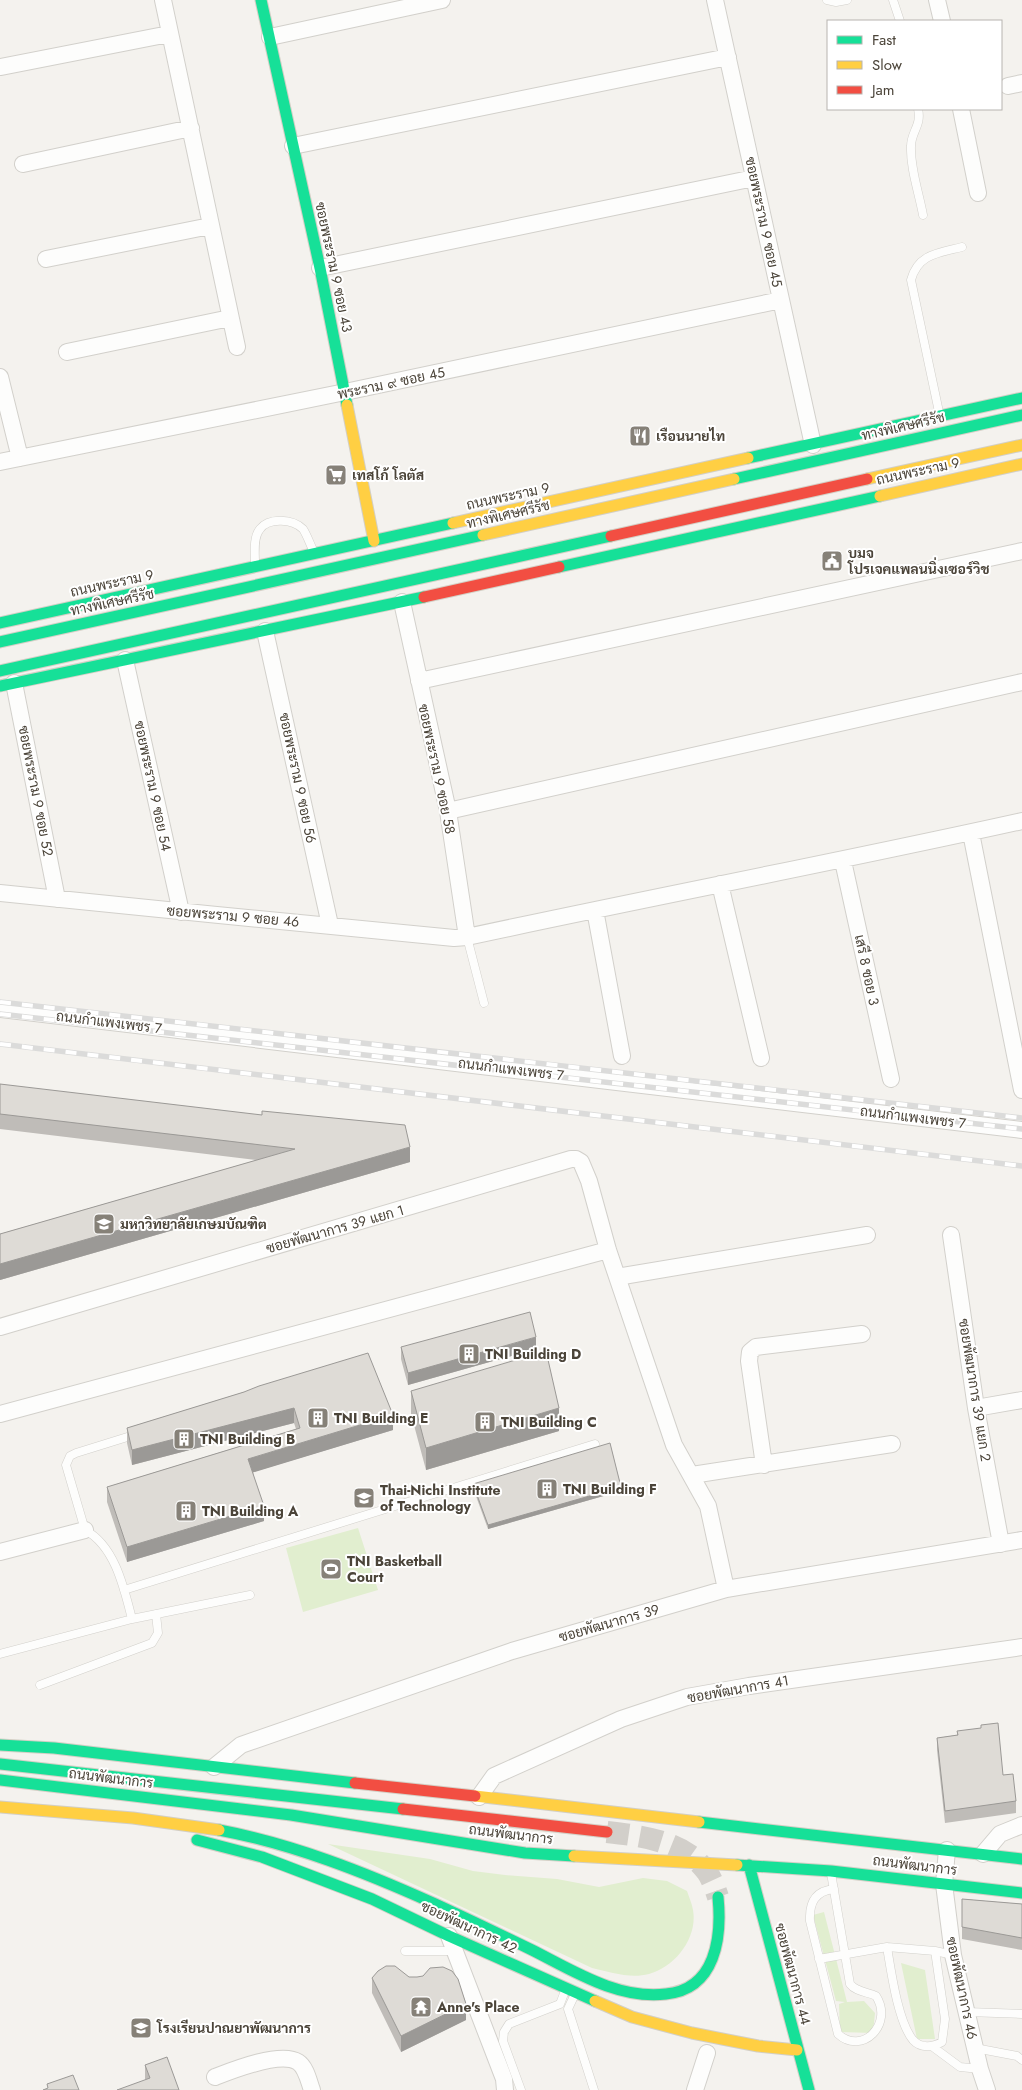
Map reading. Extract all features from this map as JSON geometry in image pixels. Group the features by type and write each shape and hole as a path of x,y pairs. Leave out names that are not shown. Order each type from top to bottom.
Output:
{"main road":[{"name":"ซอยพระราม 9 ซอย 43","path":"261,0 320,268 374,541"},
{"name":"ถนนพระราม 9","path":"0,623 1022,398"},
{"name":"ทางพิเศษศรีรัช","path":"0,642 1022,415"},
{"path":"0,671 1022,446"},
{"name":"ถนนพระราม 9","path":"7,685 402,602 1022,464"},
{"name":"ถนนพัฒนาการ","path":"0,1745 54,1748 1022,1859"},
{"path":"0,1764 607,1832"},
{"name":"ถนนพัฒนาการ","path":"0,1780 291,1815 524,1853 831,1871 1022,1893"},
{"path":"0,1807 131,1818 230,1832 311,1854 390,1884 595,1981 624,1991 646,1995 671,1994 690,1988 712,1964 720,1933 721,1915 718,1897"},
{"name":"ซอยพัฒนาการ 42","path":"131,1818 176,1834 271,1861 372,1899 452,1943 571,1990 632,2017 692,2033 758,2046 797,2050"},
{"name":"ซอยพัฒนาการ 44","path":"748,1866 809,2090"}],"street":[{"path":"163,0 237,347"},
{"path":"270,37 442,0"},
{"name":"ซอยพระราม 9 ซอย 45","path":"715,0 813,445"},
{"path":"938,0 942,20"},
{"path":"2,67 170,34"},
{"path":"293,146 728,57"},
{"path":"961,110 978,193"},
{"path":"23,164 191,128"},
{"path":"320,268 754,178"},
{"path":"46,259 210,226"},
{"name":"พระราม ๙ ซอย 45","path":"0,462 345,392 781,300"},
{"path":"67,352 230,318"},
{"path":"0,378 20,458"},
{"path":"419,681 1022,552"},
{"name":"ซอยพระราม 9 ซอย 58","path":"402,602 448,811 467,937"},
{"name":"ซอยพระราม 9 ซอย 56","path":"265,631 330,925"},
{"name":"ซอยพระราม 9 ซอย 54","path":"125,660 181,912"},
{"path":"448,811 1022,682"},
{"name":"ซอยพระราม 9 ซอย 52","path":"7,685 57,899"},
{"name":"ซอยพระราม 9 ซอย 46","path":"0,892 449,938 467,937 720,884 843,861 1022,821"},
{"path":"971,832 1022,1090"},
{"name":"เสรี 8 ซอย 3","path":"843,861 891,1079"},
{"path":"720,884 761,1058"},
{"path":"595,910 622,1056"},
{"name":"ถนนกำแพงเพชร 7","path":"0,1009 1022,1130"},
{"name":"ซอยพัฒนาการ 39 แยก 1","path":"0,1328 571,1159 581,1162 589,1180 617,1278 674,1445 708,1506 726,1589"},
{"path":"617,1278 867,1235"},
{"name":"ซอยพัฒนาการ 39 แยก 2","path":"951,1235 976,1408 1001,1544"},
{"path":"0,1414 608,1250"},
{"path":"764,1465 749,1361 750,1352 756,1347 862,1334"},
{"path":"976,1408 1022,1400"},
{"path":"692,1475 892,1444"},
{"path":"0,1552 84,1530"},
{"name":"ซอยพัฒนาการ 39","path":"214,1767 241,1746 512,1651 726,1589 1022,1540"},
{"name":"ซอยพัฒนาการ 41","path":"479,1797 494,1776 621,1719 687,1697 749,1686 1022,1647"},
{"path":"983,1854 1000,1834 1022,1825"},
{"name":"ซอยพัฒนาการ 46","path":"947,1850 944,1884 953,1955 987,2090"},
{"path":"452,1943 504,2079 505,2090"},
{"path":"695,2090 707,2053"},
{"path":"215,2078 246,2064 286,2059 293,2060 302,2066 312,2090"}],"lane":[{"path":"827,0 836,2 848,0"},
{"path":"893,0 900,20"},
{"path":"918,110 919,124 910,144 923,215"},
{"path":"940,417 911,280 914,270 924,259 962,247"},
{"path":"254,568 256,539 260,528 272,521 297,524 304,531 315,554"},
{"path":"467,937 484,1003"},
{"path":"132,1619 124,1590 108,1551 97,1536 84,1530 66,1470 67,1460 70,1456 141,1432"},
{"path":"124,1590 595,1444"},
{"path":"0,1654 132,1619 250,1594"},
{"path":"40,1686 152,1643 158,1632 156,1614"},
{"path":"831,1871 834,1888 844,1955 852,1987 876,1996 882,2011 882,2019 878,2030 868,2037 857,2041 843,2039 838,2034 810,1921 811,1902 823,1890 834,1888"},
{"path":"405,1951 452,1943"},
{"path":"819,1959 886,1947 935,1951 953,1955"},
{"path":"886,1947 897,1997 905,2022 914,2041 924,2047 933,2047 942,2042 946,2019 935,1951"},
{"path":"521,2090 503,2041 504,2032 509,2024 557,2006 571,1990"},
{"path":"571,1990 568,2009 594,2090"},
{"path":"557,2006 568,2009"},
{"path":"967,2012 1022,2014"},
{"path":"933,2047 960,2067 980,2068"},
{"path":"975,2048 1017,2056 1022,2060"}],"green space":[{"name":"TNI Basketball Court","path":"358,1528 378,1590 303,1612 286,1548"},
{"path":"328,1844 430,1859 473,1871 557,1879 599,1887 643,1878 667,1881 687,1891 693,1910 694,1921 692,1931 683,1950 676,1958 668,1965 649,1974 635,1976 592,1968"},
{"path":"824,1912 847,2002 864,2001 875,2013 873,2033 840,2032 839,2004 845,2002 836,2001 813,1915"},
{"path":"901,1963 925,1970 935,2039 917,2039"}],"building":[{"path":"0,1084 262,1115 262,1111 405,1125 410,1147 0,1264 0,1234 295,1149 0,1114"},
{"path":"530,1312 536,1337 408,1373 401,1347"},
{"path":"546,1351 559,1408 426,1448 411,1391"},
{"path":"368,1353 393,1415 248,1459 264,1506 127,1547 107,1487 300,1428 294,1408 132,1450 127,1428"},
{"name":"TNI Building F","path":"610,1443 621,1487 488,1525 473,1484"},
{"path":"998,1723 1003,1775 1013,1774 1016,1801 945,1811 937,1738 958,1735 957,1731 981,1728 981,1725"},
{"path":"962,1899 1022,1904 1022,1938 962,1927"},
{"name":"Anne's Place","path":"386,1966 395,1966 409,1977 423,1976 430,1968 443,1967 452,1971 458,1979 466,2004 401,2036 372,1978"},
{"path":"167,2057 179,2090 117,2090 150,2078 145,2065"},
{"path":"73,2075 79,2090 43,2090 48,2088 47,2084"}],"tunnel":[{"path":"607,1832 648,1838 687,1853 707,1872 718,1897"}],"railway":[{"path":"0,1002 1022,1118"},
{"path":"0,1014 1022,1129"},
{"path":"0,1044 1022,1166"}],"traffic: fast":[{"path":"261,0 320,268 347,405"},
{"path":"748,458 1022,398"},
{"path":"734,479 1022,415"},
{"path":"559,567 880,496"},
{"path":"0,623 453,523"},
{"path":"0,642 483,535"},
{"path":"0,671 611,536"},
{"path":"0,686 424,597"},
{"path":"0,1745 54,1748 355,1783"},
{"path":"0,1764 403,1809"},
{"path":"0,1780 291,1815 525,1853 574,1856"},
{"path":"699,1822 1022,1859"},
{"path":"219,1830 274,1843 328,1860 445,1909 596,1982 613,1988 648,1995 666,1994 683,1990 696,1982 705,1972 712,1959 719,1928 718,1897"},
{"path":"197,1840 262,1857 372,1899 449,1936 595,2001"},
{"path":"737,1865 831,1871 1022,1893"},
{"path":"749,1865 809,2090"}],"traffic: slow":[{"path":"347,405 374,541"},
{"path":"867,479 1022,445"},
{"path":"453,523 748,458"},
{"path":"880,496 1022,464"},
{"path":"483,535 734,479"},
{"path":"475,1796 699,1822"},
{"path":"0,1807 133,1818 219,1830"},
{"path":"574,1856 737,1865"},
{"path":"595,2001 632,2017 692,2033 758,2046 797,2050"}],"traffic: jam":[{"path":"611,536 867,479"},
{"path":"424,597 559,567"},
{"path":"355,1783 475,1796"},
{"path":"403,1809 607,1832"}],"place":[{"name":"เรือนนายไท","path":"640,436"},
{"name":"เทสโก้ โลตัส","path":"336,475"},
{"name":"บมจ โปรเจคแพลนนิ่งเซอร์วิช","path":"832,561"},
{"name":"มหาวิทยาลัยเกษมบัณฑิต","path":"104,1224"},
{"name":"TNI Building D","path":"469,1354"},
{"name":"TNI Building E","path":"318,1418"},
{"name":"TNI Building C","path":"485,1422"},
{"name":"TNI Building B","path":"184,1439"},
{"name":"TNI Building F","path":"547,1489"},
{"name":"Thai-Nichi Institute of Technology","path":"364,1498"},
{"name":"TNI Building A","path":"186,1511"},
{"name":"TNI Basketball Court","path":"331,1569"},
{"name":"Anne's Place","path":"421,2007"},
{"name":"โรงเรียนปาณยาพัฒนาการ","path":"141,2028"}]}
